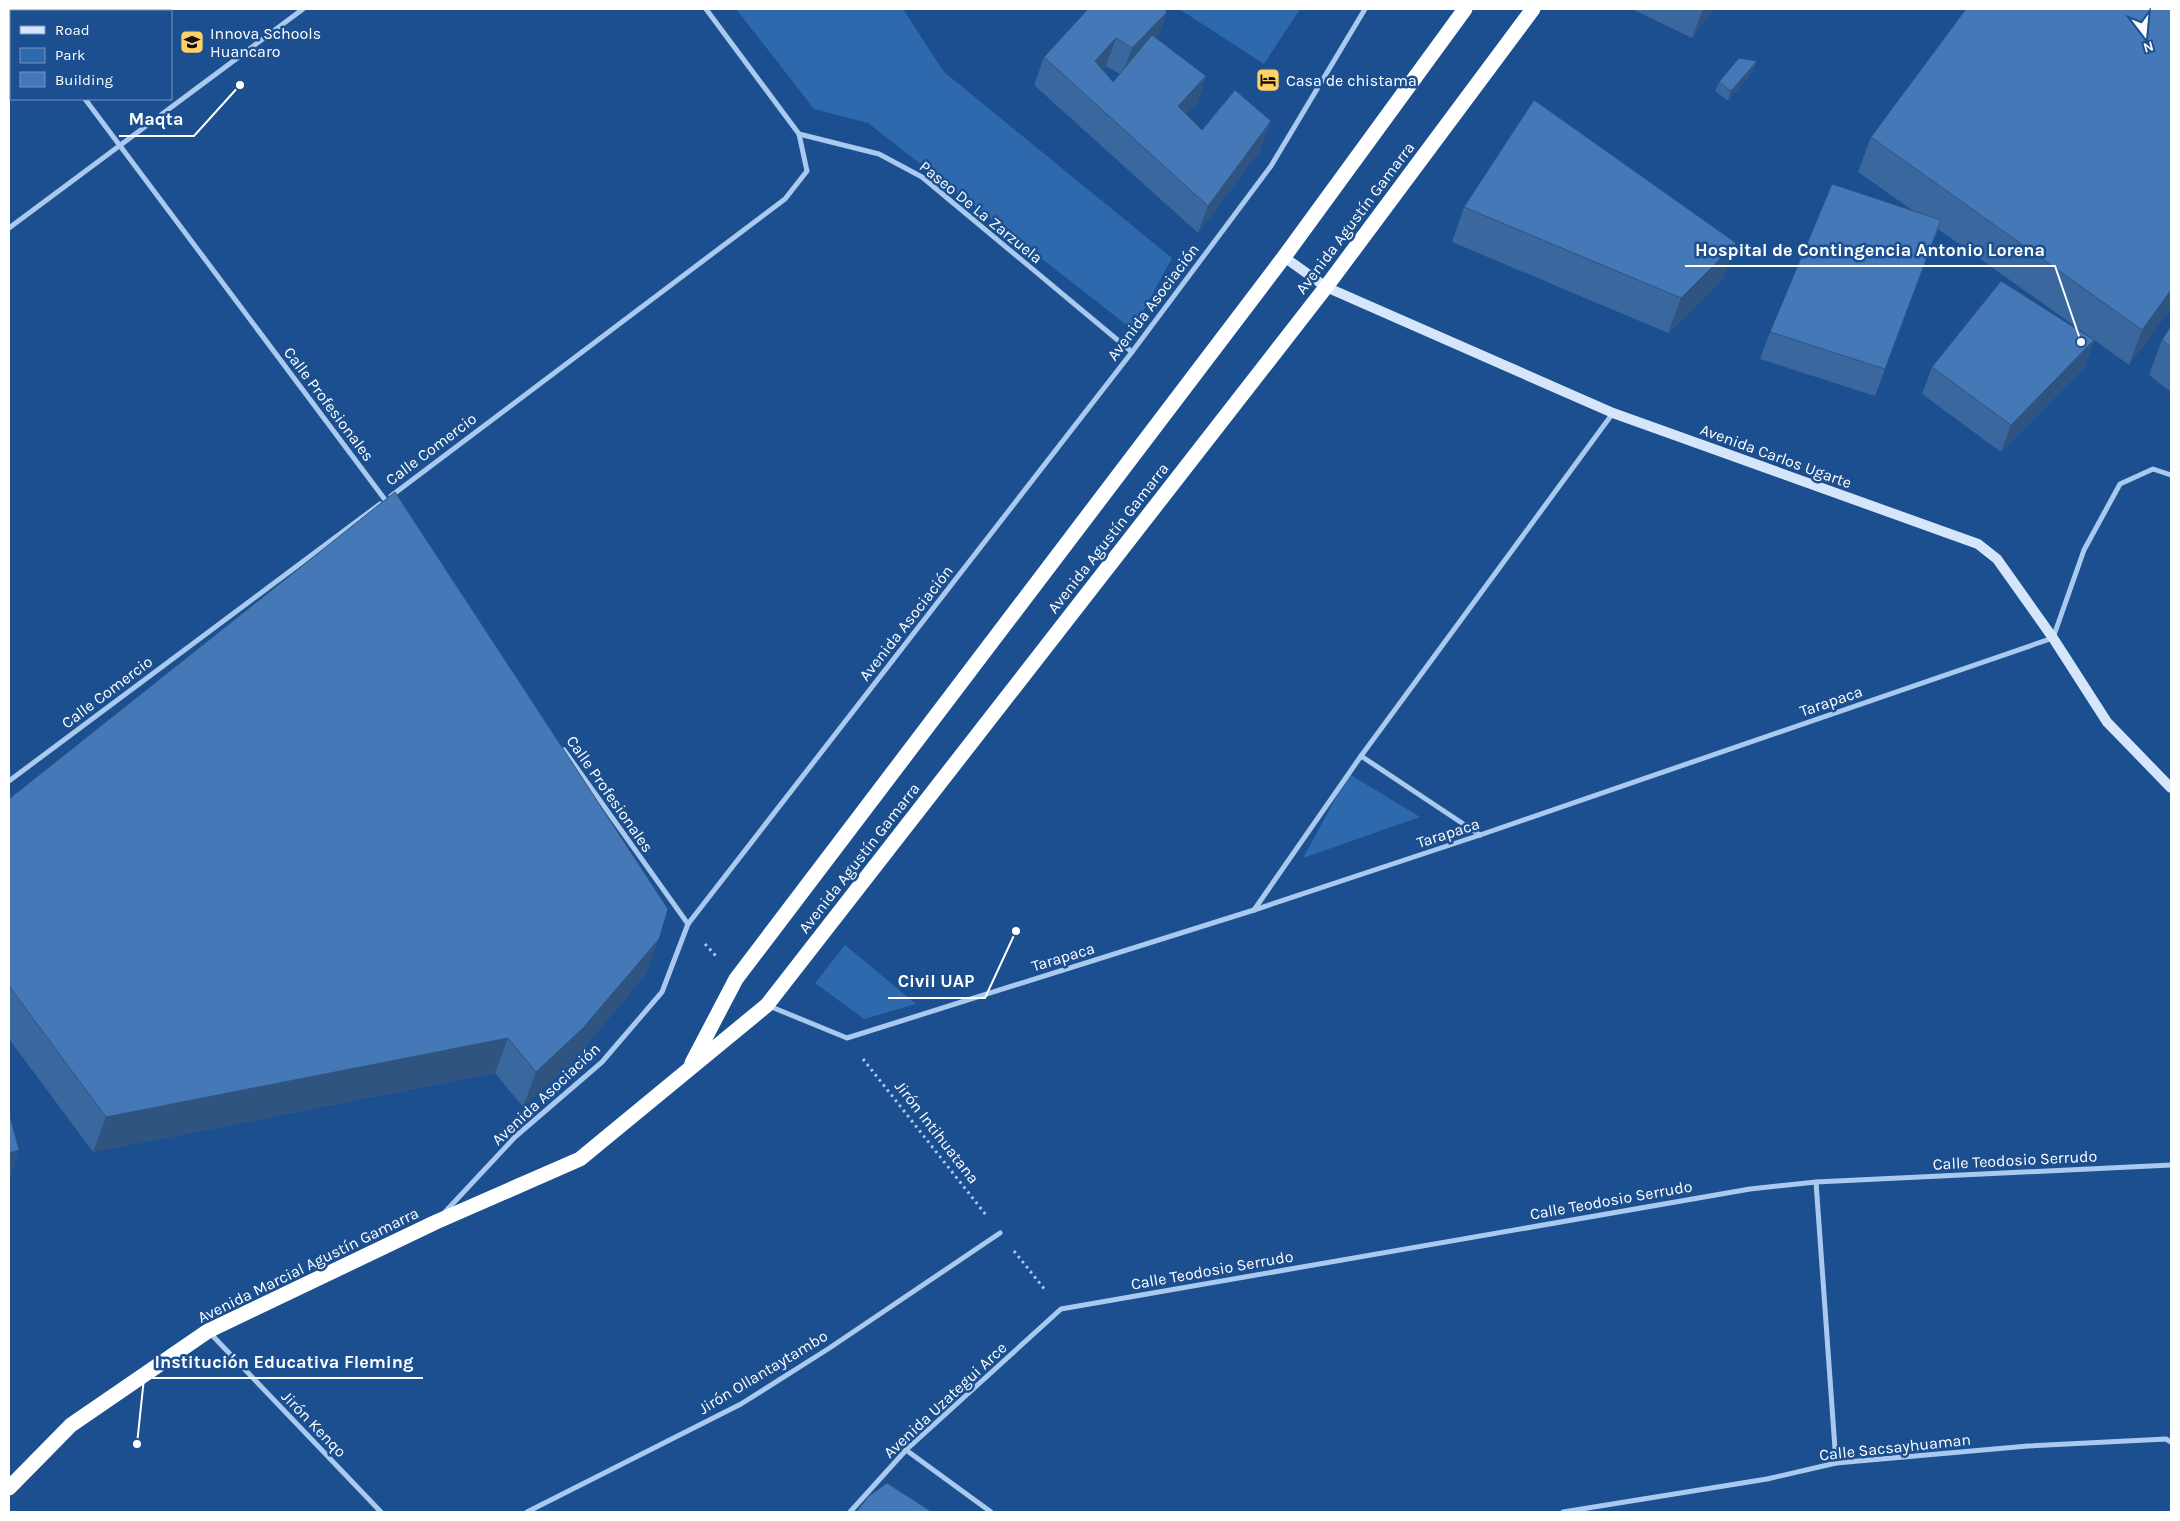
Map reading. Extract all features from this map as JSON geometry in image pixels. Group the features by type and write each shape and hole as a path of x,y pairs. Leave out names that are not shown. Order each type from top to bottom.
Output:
{"highway":[{"name":"Avenida Agustín Gamarra","path":"689,1069 736,979 1284,257 1465,9"},
{"name":"Avenida Agustín Gamarra","path":"436,1222 580,1158 767,1005 1326,287 1533,9"},
{"name":"Avenida Marcial Agustín Gamarra","path":"9,1488 71,1424 208,1330 436,1222"}],"street":[{"path":"9,228 303,9"},
{"path":"706,9 799,134"},
{"name":"Avenida Asociación","path":"436,1222 514,1137 602,1062 662,992 688,924 1132,352 1272,166 1365,9"},
{"name":"Calle Profesionales","path":"86,100 391,508"},
{"name":"Paseo De La Zarzuela","path":"799,134 879,154 922,177 1132,352"},
{"name":"Calle Comercio","path":"9,781 784,198 807,171 799,134"},
{"name":"Avenida Carlos Ugarte","path":"1284,257 1326,287 1613,413 1978,544 1998,559 2053,638 2107,722 2171,788"},
{"path":"1254,910 1361,756 1613,413"},
{"path":"2053,638 2084,550 2120,484 2154,469 2171,475"},
{"name":"Tarapaca","path":"847,1038 1254,910 1480,835 2053,638"},
{"name":"Calle Profesionales","path":"562,748 688,924"},
{"path":"1361,756 1480,835"},
{"path":"767,1005 847,1038"},
{"name":"Calle Teodosio Serrudo","path":"1061,1309 1750,1189 1816,1182 2171,1165"},
{"path":"1816,1182 1836,1463"},
{"name":"Jirón Ollantaytambo","path":"527,1512 741,1404 828,1349 1000,1233"},
{"name":"Avenida Uzategui Arce","path":"850,1512 906,1450 1061,1309"},
{"name":"Jirón Kenqo","path":"208,1330 381,1512"},
{"name":"Calle Sacsayhuaman","path":"1563,1512 1768,1479 1836,1463 2028,1446 2166,1439 2171,1442"},
{"path":"906,1450 990,1512"}],"path":[{"path":"688,924 736,979"},
{"name":"Jirón Intihuatana","path":"847,1038 1061,1309"}],"green space":[{"path":"736,9 903,9 944,72 1172,258 1133,330 868,123 814,109"},
{"path":"1179,9 1300,9 1264,64"},
{"path":"1349,774 1420,817 1303,858"},
{"path":"845,945 916,1004 864,1019 815,983"}],"building":[{"path":"1088,9 1164,9 1167,12 1132,48 1116,38 1095,61 1113,82 1152,35 1206,76 1178,106 1202,130 1235,90 1271,121 1208,206 1044,57"},
{"path":"1966,9 2171,9 2171,290 2142,330 1871,137"},
{"path":"1739,58 1757,61 1731,91 1719,82"},
{"path":"1534,100 1736,243 1681,298 1464,207"},
{"path":"1832,184 1941,220 1885,369 1770,332"},
{"path":"2001,281 2094,340 2011,425 1932,367"},
{"path":"2171,326 2171,347 2162,340"},
{"path":"395,492 668,909 659,939 583,1028 536,1072 508,1038 106,1117 9,986 9,799"},
{"path":"9,1113 19,1150 9,1153"},
{"path":"887,1483 932,1512 856,1512 869,1496"}],"place":[{"name":"Innova Schools Huancaro","path":"192,42"},
{"name":"Casa de chistama","path":"1268,80"},
{"name":"Maqta","path":"240,85"},
{"name":"Hospital de Contingencia Antonio Lorena","path":"2081,342"},
{"name":"Civil UAP","path":"1016,931"},
{"name":"Institución Educativa Fleming","path":"137,1444"}]}
